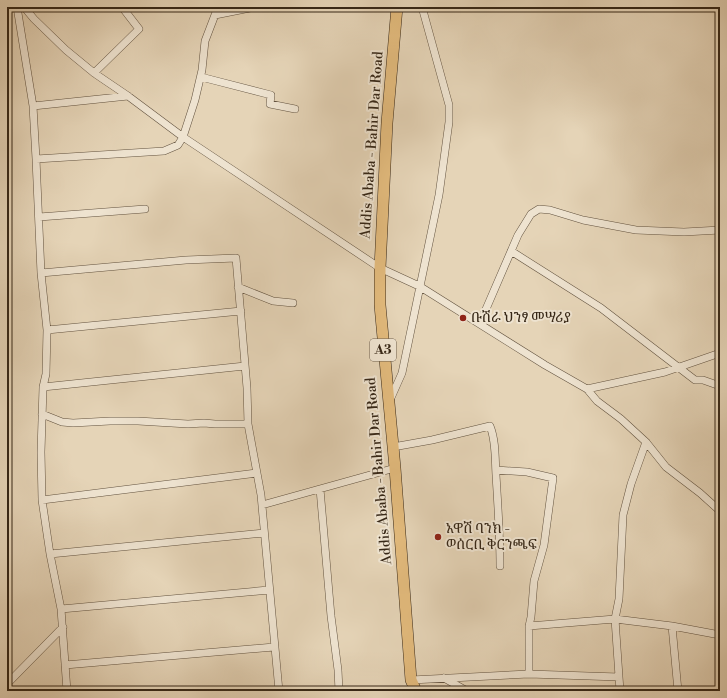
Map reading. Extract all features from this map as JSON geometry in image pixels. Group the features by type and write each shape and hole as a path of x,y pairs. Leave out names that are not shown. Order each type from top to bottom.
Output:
{"highway":[{"name":"Addis Ababa - Bahir Dar Road","path":"397,7 387,123 380,268 380,305 395,468 411,680 416,691"}],"street":[{"path":"17,7 33,106 41,274 47,330 46,374 43,387 42,414 42,500 50,554 61,609 67,691"},
{"path":"24,7 34,19 66,50 94,73 183,137 380,268 419,286 545,365 587,389 597,401 646,442 666,467 700,493 720,512"},
{"path":"94,73 139,29 122,7"},
{"path":"36,159 164,151 178,145 183,137 195,100 201,77 206,41 218,7"},
{"path":"215,15 255,7"},
{"path":"389,404 402,373 439,195 449,122 449,105 422,7"},
{"path":"201,77 271,95 270,104 295,109"},
{"path":"33,106 128,96"},
{"path":"39,217 145,209"},
{"path":"480,324 524,223 531,214 539,209 550,210 583,220 636,230 684,232 720,230"},
{"path":"511,251 601,308 695,380 703,380 720,386"},
{"path":"41,274 180,261 236,258 248,424 262,505 279,691"},
{"path":"238,287 273,301 293,303"},
{"path":"47,330 241,312"},
{"path":"587,389 665,372 720,353"},
{"path":"43,387 245,366"},
{"path":"42,414 62,422 73,423 130,421 188,424 248,424"},
{"path":"393,447 432,440 490,426 496,470 500,522 500,566"},
{"path":"620,691 615,619 619,598 623,515 631,484 646,442"},
{"path":"262,505 395,468"},
{"path":"496,470 527,472 553,478 544,544 534,582 529,626 529,674"},
{"path":"42,500 257,473"},
{"path":"320,489 339,691"},
{"path":"50,554 264,533"},
{"path":"61,609 269,590"},
{"path":"529,626 615,619 672,626 720,635"},
{"path":"672,626 678,691"},
{"path":"7,684 62,628"},
{"path":"65,665 274,647"},
{"path":"411,680 529,674 619,677"},
{"path":"444,678 468,691"}],"place":[{"name":"ቡሽራ ህንፃ መሣሪያ","path":"463,318"},
{"name":"አዋሽ ባንክ - ወሰርቢ ቅርንጫፍ","path":"438,537"}]}
